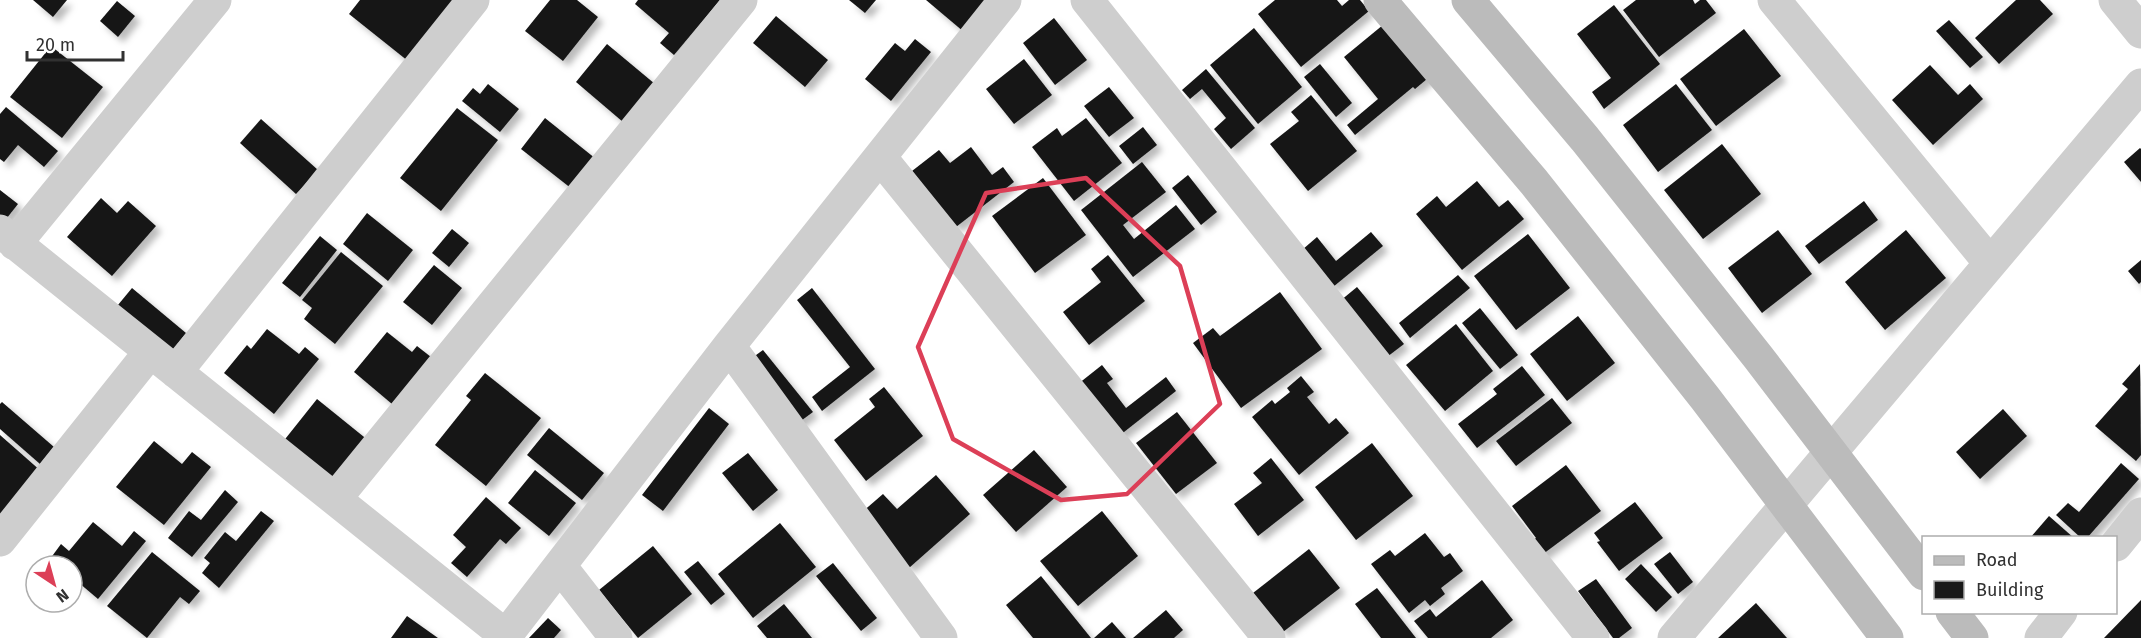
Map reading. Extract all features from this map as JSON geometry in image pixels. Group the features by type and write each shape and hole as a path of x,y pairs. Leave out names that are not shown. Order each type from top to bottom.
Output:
{"main road":[{"path":"1380,0 1541,191 1705,398 1887,638"},
{"path":"1468,0 1585,139 1758,357 1922,573"},
{"path":"1954,614 1972,638"}],"street":[{"path":"215,0 8,238 505,637 729,346 1005,0"},
{"path":"176,372 473,0"},
{"path":"335,499 741,0"},
{"path":"1087,0 1593,638"},
{"path":"1774,0 1990,263"},
{"path":"2115,0 2141,32"},
{"path":"1674,638 2141,85"},
{"path":"880,157 1269,638"},
{"path":"729,346 941,638"},
{"path":"0,540 150,352"},
{"path":"2117,543 2141,514"},
{"path":"560,566 616,638"}],"highlighted area":[{"path":"1086,178 1180,266 1220,404 1127,494 1061,500 953,439 918,347 986,193"}],"building":[{"path":"33,0 67,0 53,17"},
{"path":"360,0 457,0 408,61 349,14"},
{"path":"550,0 577,0 598,17 563,61 525,31"},
{"path":"638,0 720,0 674,55 660,43 669,33 635,4"},
{"path":"849,0 876,0 865,13"},
{"path":"926,0 991,0 964,32"},
{"path":"1275,0 1337,0 1342,6 1349,0 1360,0 1369,11 1301,67 1258,14"},
{"path":"1636,0 1693,0 1695,4 1700,0 1706,0 1716,13 1659,57 1623,10"},
{"path":"2016,0 2040,0 2053,14 1999,64 1975,38"},
{"path":"117,1 135,16 118,37 100,21"},
{"path":"1614,5 1660,64 1604,109 1592,92 1611,78 1577,34"},
{"path":"776,16 828,60 805,87 753,43"},
{"path":"1054,18 1087,60 1055,85 1023,43"},
{"path":"1389,20 1433,74 1415,89 1413,87 1355,135 1347,125 1378,99 1344,57"},
{"path":"1949,20 1983,57 1970,68 1936,31"},
{"path":"1254,28 1302,87 1258,124 1210,65"},
{"path":"1744,29 1781,76 1716,126 1680,79"},
{"path":"915,39 931,52 891,101 865,79 895,43 905,51"},
{"path":"607,44 655,84 623,122 576,82"},
{"path":"51,46 103,87 62,138 10,97"},
{"path":"1024,59 1052,95 1014,124 986,89"},
{"path":"1320,64 1352,103 1336,117 1304,77"},
{"path":"1930,65 1958,95 1970,84 1983,99 1933,145 1892,100"},
{"path":"1206,69 1255,128 1231,149 1214,129 1226,118 1202,89 1190,99 1182,90"},
{"path":"488,84 519,109 500,132 462,101 473,88 480,94"},
{"path":"1676,84 1712,130 1658,172 1623,125"},
{"path":"1109,87 1134,118 1109,137 1084,106"},
{"path":"1311,95 1357,151 1308,191 1270,144 1299,121 1291,112"},
{"path":"6,107 58,151 44,167 18,145 4,162 0,159 0,114"},
{"path":"457,108 498,140 441,211 400,178"},
{"path":"545,118 596,159 572,189 521,149"},
{"path":"1086,118 1122,163 1074,201 1032,147 1057,128 1062,136"},
{"path":"261,119 318,170 296,194 240,143"},
{"path":"1143,127 1157,145 1133,164 1119,146"},
{"path":"1722,144 1761,194 1703,239 1664,190"},
{"path":"971,147 992,175 1003,167 1014,182 956,227 912,171 939,150 950,163"},
{"path":"2141,149 2141,182 2124,162"},
{"path":"1142,162 1166,192 1123,225 1134,239 1176,205 1195,229 1133,277 1081,210"},
{"path":"1188,175 1217,212 1201,225 1172,188"},
{"path":"1043,178 1086,235 1035,273 992,216"},
{"path":"1477,181 1499,207 1508,200 1524,219 1462,270 1416,214 1437,196 1446,207"},
{"path":"0,190 18,204 3,223 0,221"},
{"path":"101,198 117,213 128,201 156,226 112,276 67,237"},
{"path":"1864,201 1878,220 1819,264 1805,246"},
{"path":"367,213 413,250 388,281 343,244"},
{"path":"452,229 469,243 449,267 432,253"},
{"path":"1778,230 1812,274 1762,313 1728,268"},
{"path":"1906,230 1946,278 1885,330 1845,282"},
{"path":"1371,232 1383,246 1333,287 1302,250 1317,237 1336,261"},
{"path":"1528,234 1570,288 1516,330 1474,276"},
{"path":"320,236 337,250 300,297 282,283"},
{"path":"341,252 383,286 335,344 304,319 312,308 302,300"},
{"path":"1108,255 1145,301 1089,345 1063,312 1101,282 1091,269"},
{"path":"2141,260 2141,282 2139,284 2128,271"},
{"path":"434,265 462,288 432,325 403,302"},
{"path":"1458,275 1470,288 1410,338 1399,323"},
{"path":"1357,287 1404,344 1387,357 1340,301"},
{"path":"132,288 186,333 167,356 113,311"},
{"path":"812,288 875,369 822,411 812,397 850,367 797,300"},
{"path":"1280,292 1322,349 1241,408 1193,343 1213,328 1220,336"},
{"path":"1480,308 1518,355 1500,369 1462,323"},
{"path":"1578,316 1615,363 1567,401 1530,354"},
{"path":"1456,324 1493,371 1445,411 1406,365"},
{"path":"267,329 299,354 305,347 319,359 274,414 224,373 247,345 251,349"},
{"path":"387,332 412,352 417,346 431,357 392,404 354,372"},
{"path":"763,350 813,412 794,426 745,363"},
{"path":"2140,364 2141,455 2136,461 2095,426 2128,389 2122,384"},
{"path":"1102,365 1113,379 1107,383 1126,408 1166,377 1176,391 1119,436 1078,384"},
{"path":"1522,366 1545,395 1477,448 1458,424 1497,394 1493,389"},
{"path":"485,373 541,418 486,486 435,445 471,400 466,396"},
{"path":"1301,376 1314,392 1307,397 1329,424 1336,418 1349,433 1299,475 1252,417 1272,400 1275,404 1290,392 1287,388"},
{"path":"884,387 923,436 866,481 834,440 875,407 869,399"},
{"path":"1552,398 1572,423 1516,466 1496,441"},
{"path":"317,399 369,441 329,490 278,448"},
{"path":"2,402 54,447 40,464 0,429 0,404"},
{"path":"709,408 729,424 663,511 642,495"},
{"path":"2003,409 2027,436 1980,479 1956,452"},
{"path":"1177,412 1217,463 1176,494 1136,443"},
{"path":"549,428 604,473 582,500 527,455"},
{"path":"0,435 42,472 0,520"},
{"path":"154,441 182,464 192,452 211,467 164,525 116,487"},
{"path":"1372,443 1413,496 1356,540 1315,487"},
{"path":"1034,450 1067,487 1016,532 983,495"},
{"path":"748,453 778,490 753,511 722,473"},
{"path":"1271,458 1304,500 1258,536 1234,504 1262,483 1253,473"},
{"path":"2121,463 2139,479 2089,536 2079,536 2056,515 2068,503 2079,512"},
{"path":"1566,465 1601,511 1539,557 1529,543 1536,538 1512,506"},
{"path":"535,470 576,503 549,536 508,503"},
{"path":"936,475 970,514 909,568 861,513 883,494 897,509"},
{"path":"225,490 238,502 192,557 168,538 189,511 201,520"},
{"path":"486,497 521,528 506,544 500,539 467,577 451,563 466,547 453,535"},
{"path":"1635,502 1663,538 1619,571 1597,542 1600,541 1594,533"},
{"path":"261,511 274,521 219,588 202,573 210,563 204,558 225,532 236,541"},
{"path":"1102,511 1138,556 1078,606 1040,561"},
{"path":"2049,516 2072,536 2032,536"},
{"path":"93,522 122,546 134,531 146,541 98,599 84,587 84,554 54,554 61,544 69,551"},
{"path":"780,523 816,567 753,618 718,574"},
{"path":"1425,533 1444,557 1450,553 1463,571 1441,588 1445,594 1430,606 1425,600 1409,613 1371,564 1390,550 1395,556"},
{"path":"653,546 692,594 638,638 599,590"},
{"path":"1309,549 1340,588 1283,632 1253,593"},
{"path":"152,552 200,591 189,604 180,597 147,638 107,606"},
{"path":"1670,552 1693,582 1678,594 1654,564"},
{"path":"698,561 725,594 711,605 684,572"},
{"path":"833,563 877,618 861,631 816,576"},
{"path":"1641,564 1672,597 1656,612 1625,579"},
{"path":"1041,576 1091,638 1033,638 1006,605"},
{"path":"1596,579 1632,628 1619,638 1613,638 1578,591"},
{"path":"1482,580 1513,620 1491,638 1428,638 1414,621 1430,609 1436,617"},
{"path":"1377,588 1416,638 1381,638 1355,604"},
{"path":"2141,600 2141,638 2104,638"},
{"path":"1756,603 1787,638 1718,638"},
{"path":"784,604 812,638 767,638 757,626"},
{"path":"1166,610 1183,630 1174,638 1133,638"},
{"path":"407,616 438,638 391,638"},
{"path":"548,618 561,630 554,638 529,638"},
{"path":"1112,622 1126,638 1094,638"}]}
